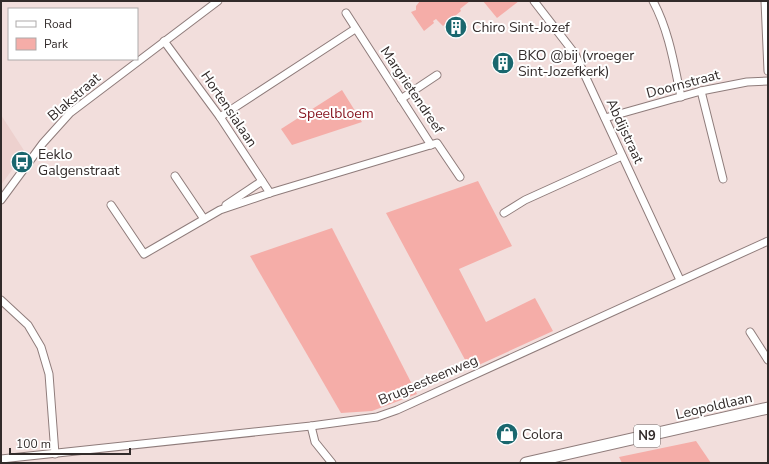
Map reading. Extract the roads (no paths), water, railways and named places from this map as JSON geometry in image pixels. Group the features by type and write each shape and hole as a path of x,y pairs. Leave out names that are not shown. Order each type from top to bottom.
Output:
{"main road":[{"name":"Leopoldlaan","path":"526,463 768,408"}],"street":[{"name":"Blakstraat","path":"1,200 43,143 70,114 218,1"},
{"name":"Abdijstraat","path":"534,1 575,54 680,280"},
{"path":"653,1 660,14 668,37 681,97"},
{"path":"765,1 768,71"},
{"name":"Margrietendreef","path":"346,13 431,145 438,143 460,177"},
{"path":"220,117 355,29"},
{"name":"Hortensialaan","path":"164,41 220,117 270,193"},
{"path":"401,99 437,75"},
{"name":"Doornstraat","path":"605,118 701,91 747,82 768,81"},
{"path":"701,91 722,179"},
{"path":"220,210 270,193 431,145"},
{"path":"504,213 525,200 622,156"},
{"path":"175,176 204,219"},
{"path":"111,205 144,254 220,210 262,181"},
{"name":"Brugsesteenweg","path":"1,460 311,426 377,416 397,410 768,241"},
{"path":"1,300 28,325 41,347 49,374 55,454"},
{"path":"750,332 768,360"},
{"path":"311,426 315,442 332,463"}],"place":[{"name":"Chiro Sint-Jozef","path":"456,27"},
{"name":"BKO @bij (vroeger Sint-Jozefkerk)","path":"503,63"},
{"name":"Eeklo Galgenstraat","path":"22,162"},
{"name":"Colora","path":"507,434"}],"park label":[{"name":"Speelbloem","path":"336,113"}]}
